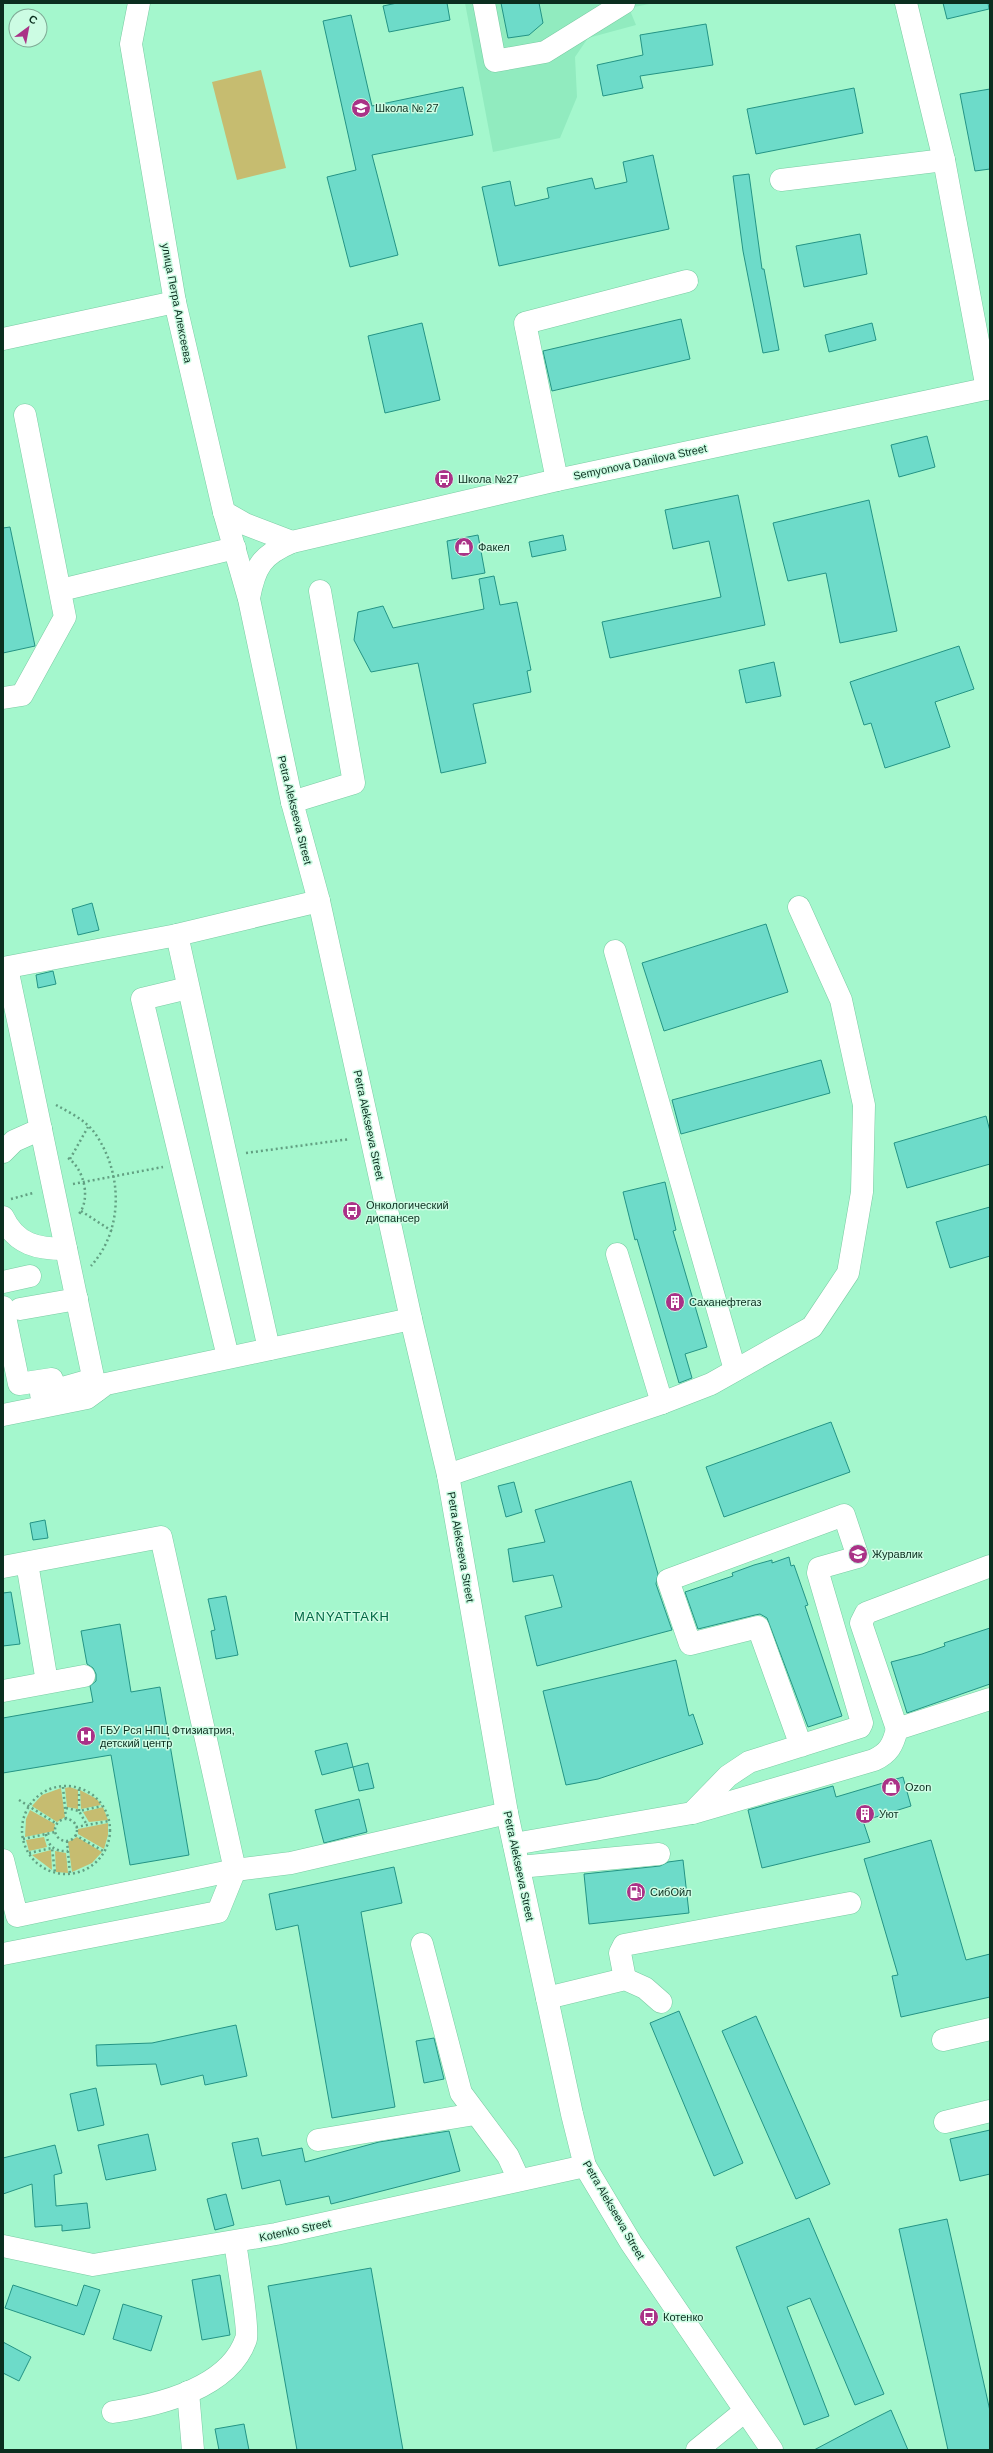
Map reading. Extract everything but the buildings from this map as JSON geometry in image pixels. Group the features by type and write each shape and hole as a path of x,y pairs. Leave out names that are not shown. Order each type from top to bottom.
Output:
{"street":[{"name":"улица Петра Алексеева","path":"139,3 131,44 175,302 224,512 249,599"},
{"path":"484,3 495,61 545,52 624,3"},
{"path":"906,3 944,160 989,389"},
{"path":"781,180 944,160"},
{"path":"557,480 525,323 688,281"},
{"path":"3,339 175,302"},
{"name":"Semyonova Danilova Street","path":"249,599 253,576 260,563 273,550 292,542 557,480 989,389"},
{"path":"3,698 22,696 65,617 61,590 25,415"},
{"path":"224,512 245,524 292,542"},
{"path":"61,590 235,548"},
{"path":"292,802 354,783 320,591"},
{"name":"Petra Alekseeva Street","path":"249,599 292,802 319,901 411,1319 448,1475 507,1813 585,2166 631,2243 772,2450"},
{"path":"3,1415 87,1398 95,1385 41,1128 5,968 177,935 319,901"},
{"path":"448,1475 662,1403 711,1384 812,1327 848,1274 862,1192 864,1105 841,1000 799,906"},
{"path":"177,935 269,1350"},
{"path":"615,951 735,1370"},
{"path":"188,988 142,999 228,1357"},
{"path":"3,1152 14,1141 41,1128"},
{"path":"3,1217 7,1226 21,1241 44,1249 66,1249"},
{"path":"617,1254 662,1403"},
{"path":"3,1282 30,1276"},
{"path":"56,1390 52,1379 19,1384 12,1308 77,1299"},
{"path":"3,1402 56,1390 106,1384 411,1319"},
{"path":"692,1813 728,1776 749,1762 801,1746 861,1725 818,1573 819,1568 858,1556 844,1515 668,1580 690,1644 758,1627 801,1746"},
{"path":"3,1568 161,1537 235,1870 218,1912 3,1954"},
{"path":"27,1563 46,1682"},
{"path":"514,1844 692,1813 874,1760 886,1754 893,1743 897,1729 861,1623 866,1613 990,1566"},
{"path":"3,1691 84,1676"},
{"path":"897,1729 990,1698"},
{"path":"3,1860 17,1916 235,1870 291,1863 507,1813"},
{"path":"519,1867 659,1854"},
{"path":"624,1979 620,1953 624,1946 850,1903"},
{"path":"422,1944 462,2093 475,2114 508,2156 519,2180"},
{"path":"547,1998 624,1979 645,1988 661,2002"},
{"path":"943,2040 990,2029"},
{"path":"945,2122 990,2111"},
{"path":"318,2140 475,2114"},
{"name":"Kotenko Street","path":"3,2246 93,2265 235,2242 585,2166"},
{"path":"113,2412 150,2406 188,2392 228,2370 246,2338 235,2242"},
{"path":"188,2392 193,2450"},
{"path":"697,2450 745,2411"}],"path":[{"path":"35,1101 52,1103 74,1115 94,1131 107,1156 112,1176 117,1200 112,1230 100,1255 86,1271 72,1277"},
{"path":"70,1159 88,1127"},
{"path":"64,1157 70,1159 80,1171 86,1195 81,1211 77,1217"},
{"path":"81,1211 112,1230"},
{"path":"63,1787 66,1819"},
{"path":"63,1787 79,1789 98,1799 109,1821 110,1841 105,1852 94,1865 82,1872 70,1874 55,1873 41,1867 29,1853 23,1839 24,1817 29,1806 41,1794 63,1787"},
{"path":"79,1789 79,1811 87,1825"},
{"path":"19,1800 57,1824"},
{"path":"66,1808 79,1811 102,1806"},
{"path":"66,1819 71,1820 76,1827 76,1835 67,1841 60,1839 55,1832 57,1824 66,1819"},
{"path":"76,1827 109,1821"},
{"path":"23,1839 55,1832"},
{"path":"46,1834 47,1842 52,1848 59,1852 68,1851"},
{"path":"76,1835 105,1852"},
{"path":"67,1841 70,1874"},
{"path":"29,1853 52,1848"},
{"path":"52,1848 55,1873"}],"shaded area":[{"path":"465,3 654,3 629,8 636,25 588,38 575,57 577,97 560,138 493,152"},
{"path":"261,70 286,168 237,180 212,82"},
{"path":"70,1787 78,1790 78,1809 67,1807 65,1788"},
{"path":"61,1788 65,1817 57,1822 32,1806 42,1795"},
{"path":"80,1790 97,1799 101,1805 81,1809"},
{"path":"103,1807 108,1820 89,1822 83,1812"},
{"path":"30,1810 55,1824 54,1831 25,1837 26,1819"},
{"path":"108,1823 108,1835 104,1849 78,1834 78,1829"},
{"path":"44,1837 47,1847 29,1851 26,1840"},
{"path":"77,1837 102,1852 92,1863 72,1872 68,1842"},
{"path":"51,1850 52,1870 32,1855"},
{"path":"55,1851 66,1853 68,1873 56,1872"}],"place":[{"name":"Школа № 27","path":"361,108"},
{"name":"Школа №27","path":"444,479"},
{"name":"Факел","path":"464,547"},
{"name":"Онкологический диспансер","path":"352,1211"},
{"name":"Саханефтегаз","path":"675,1302"},
{"name":"Журавлик","path":"858,1554"},
{"name":"ГБУ Рся НПЦ Фтизиатрия, детский центр","path":"86,1736"},
{"name":"Ozon","path":"891,1787"},
{"name":"Уют","path":"865,1814"},
{"name":"СибОйл","path":"636,1892"},
{"name":"Котенко","path":"649,2317"}],"district":[{"name":"MANYATTAKH","path":"342,1616"}]}
